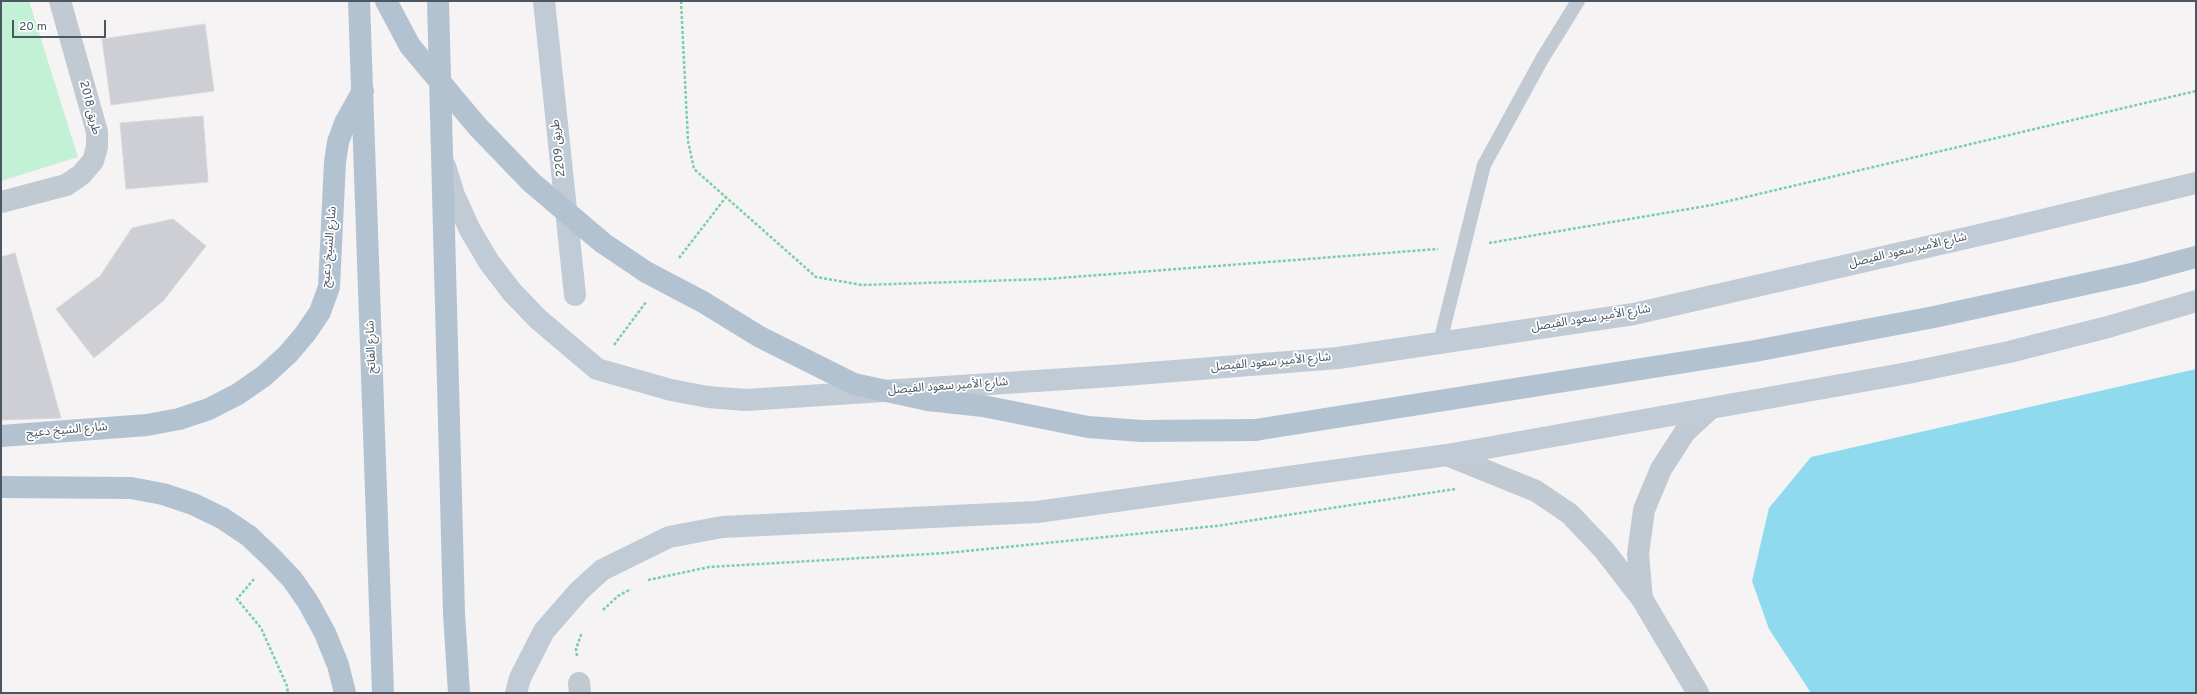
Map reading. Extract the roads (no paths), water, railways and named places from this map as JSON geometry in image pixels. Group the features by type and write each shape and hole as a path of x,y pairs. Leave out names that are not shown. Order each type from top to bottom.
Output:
{"main road":[{"name":"شارع الفاتح","path":"359,1 384,693"},
{"path":"386,1 410,46 477,126 531,182 603,243 646,272 703,302 760,337 854,384 928,400 982,406 1088,427 1142,431 1255,430 1762,349 1949,313 2136,273 2196,257"},
{"path":"438,1 454,613 459,693"},
{"name":"شارع الشيخ دعيج","path":"1,436 147,424 179,419 209,408 238,394 264,376 288,354 305,334 320,312 328,287 335,162 338,142 345,123 363,91"},
{"path":"1,487 131,488 163,494 193,504 222,518 249,536 272,558 296,585 322,627 338,665 345,693"}],"street":[{"name":"طريق 2018","path":"1,202 66,185 81,175 89,166 98,147 97,132 60,1"},
{"name":"طريق 2209","path":"544,1 575,295"},
{"name":"شارع الأمير سعود الفيصل","path":"443,159 454,195 470,230 489,262 512,292 538,319 597,369 671,390 708,397 746,400 1112,376 1338,358 1634,314 2001,230 2196,183"},
{"path":"516,693 520,678 544,631 578,590 602,570 669,538 722,527 1037,512 1446,455 1908,373 2009,352 2108,327 2196,301"},
{"path":"1642,598 1638,554 1644,510 1660,469 1685,432 1710,409"},
{"path":"1446,455 1536,492 1570,514 1604,550 1642,598 1698,693"}],"lane":[{"path":"1440,342 1465,247 1484,165 1542,59 1578,1"}],"water":[{"path":"2196,369 2196,693 1811,693 1769,629 1752,581 1769,508 1811,457"}]}
